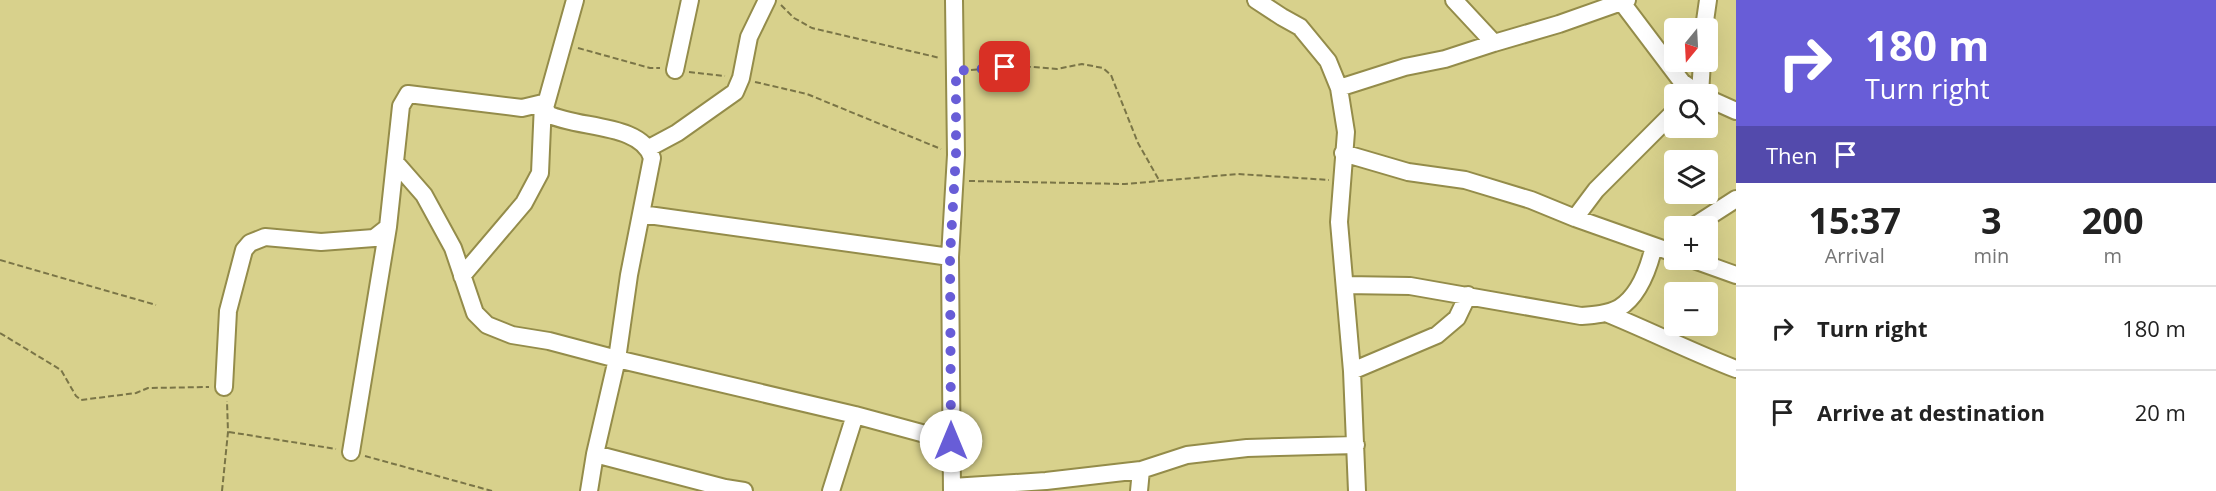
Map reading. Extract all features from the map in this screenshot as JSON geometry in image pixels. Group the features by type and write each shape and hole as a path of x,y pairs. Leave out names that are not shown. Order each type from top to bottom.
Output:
{"street":[{"path":"351,452 388,227 401,106 408,94 522,108 546,104 575,0"},
{"path":"675,70 690,0"},
{"path":"649,148 677,133 735,92 741,78 749,37 767,0"},
{"path":"954,0 956,154 950,256 952,489 1141,470 1187,455 1247,448 1356,445"},
{"path":"1256,0 1300,27 1328,62 1339,88 1346,132 1339,222 1352,371 1357,491"},
{"path":"1454,0 1494,43"},
{"path":"1705,18 1708,0"},
{"path":"1339,88 1405,67 1445,59 1559,24 1623,1 1685,84"},
{"path":"543,103 548,114 553,116 636,137 649,148 652,158 629,275 617,360 595,454 589,491"},
{"path":"462,276 524,204 540,173 543,103"},
{"path":"1718,103 1736,111"},
{"path":"1575,218 1596,190 1664,122"},
{"path":"1343,153 1408,172 1465,180 1531,200 1575,218 1664,247"},
{"path":"396,163 424,195 453,248 475,313 487,325 512,335 549,341 617,360 855,415 951,441"},
{"path":"1710,216 1736,199"},
{"path":"641,214 950,256"},
{"path":"224,387 228,311 244,250 250,243 265,237 321,242 374,238 388,227"},
{"path":"1345,285 1410,286 1581,316 1618,309 1631,299 1650,265 1664,251"},
{"path":"1718,269 1736,275"},
{"path":"1352,371 1437,335 1456,318 1468,295"},
{"path":"1606,313 1662,336 1693,353 1736,369"},
{"path":"831,491 855,415"},
{"path":"595,454 725,489 744,491"},
{"path":"1139,491 1141,470"}],"path":[{"path":"776,0 794,18 812,28 943,59 956,65 1057,69 1082,64 1103,68 1111,75 1138,143 1160,180"},
{"path":"564,45 650,68 741,78 807,94 956,154"},
{"path":"954,181 1125,184 1238,174 1341,181"},
{"path":"0,260 156,305"},
{"path":"0,333 61,370 75,396 81,400 136,393 148,388 224,387 227,397 228,432 222,491"}],"route":[{"path":"951,441 950,256 956,154 956,71 1005,67"}]}
